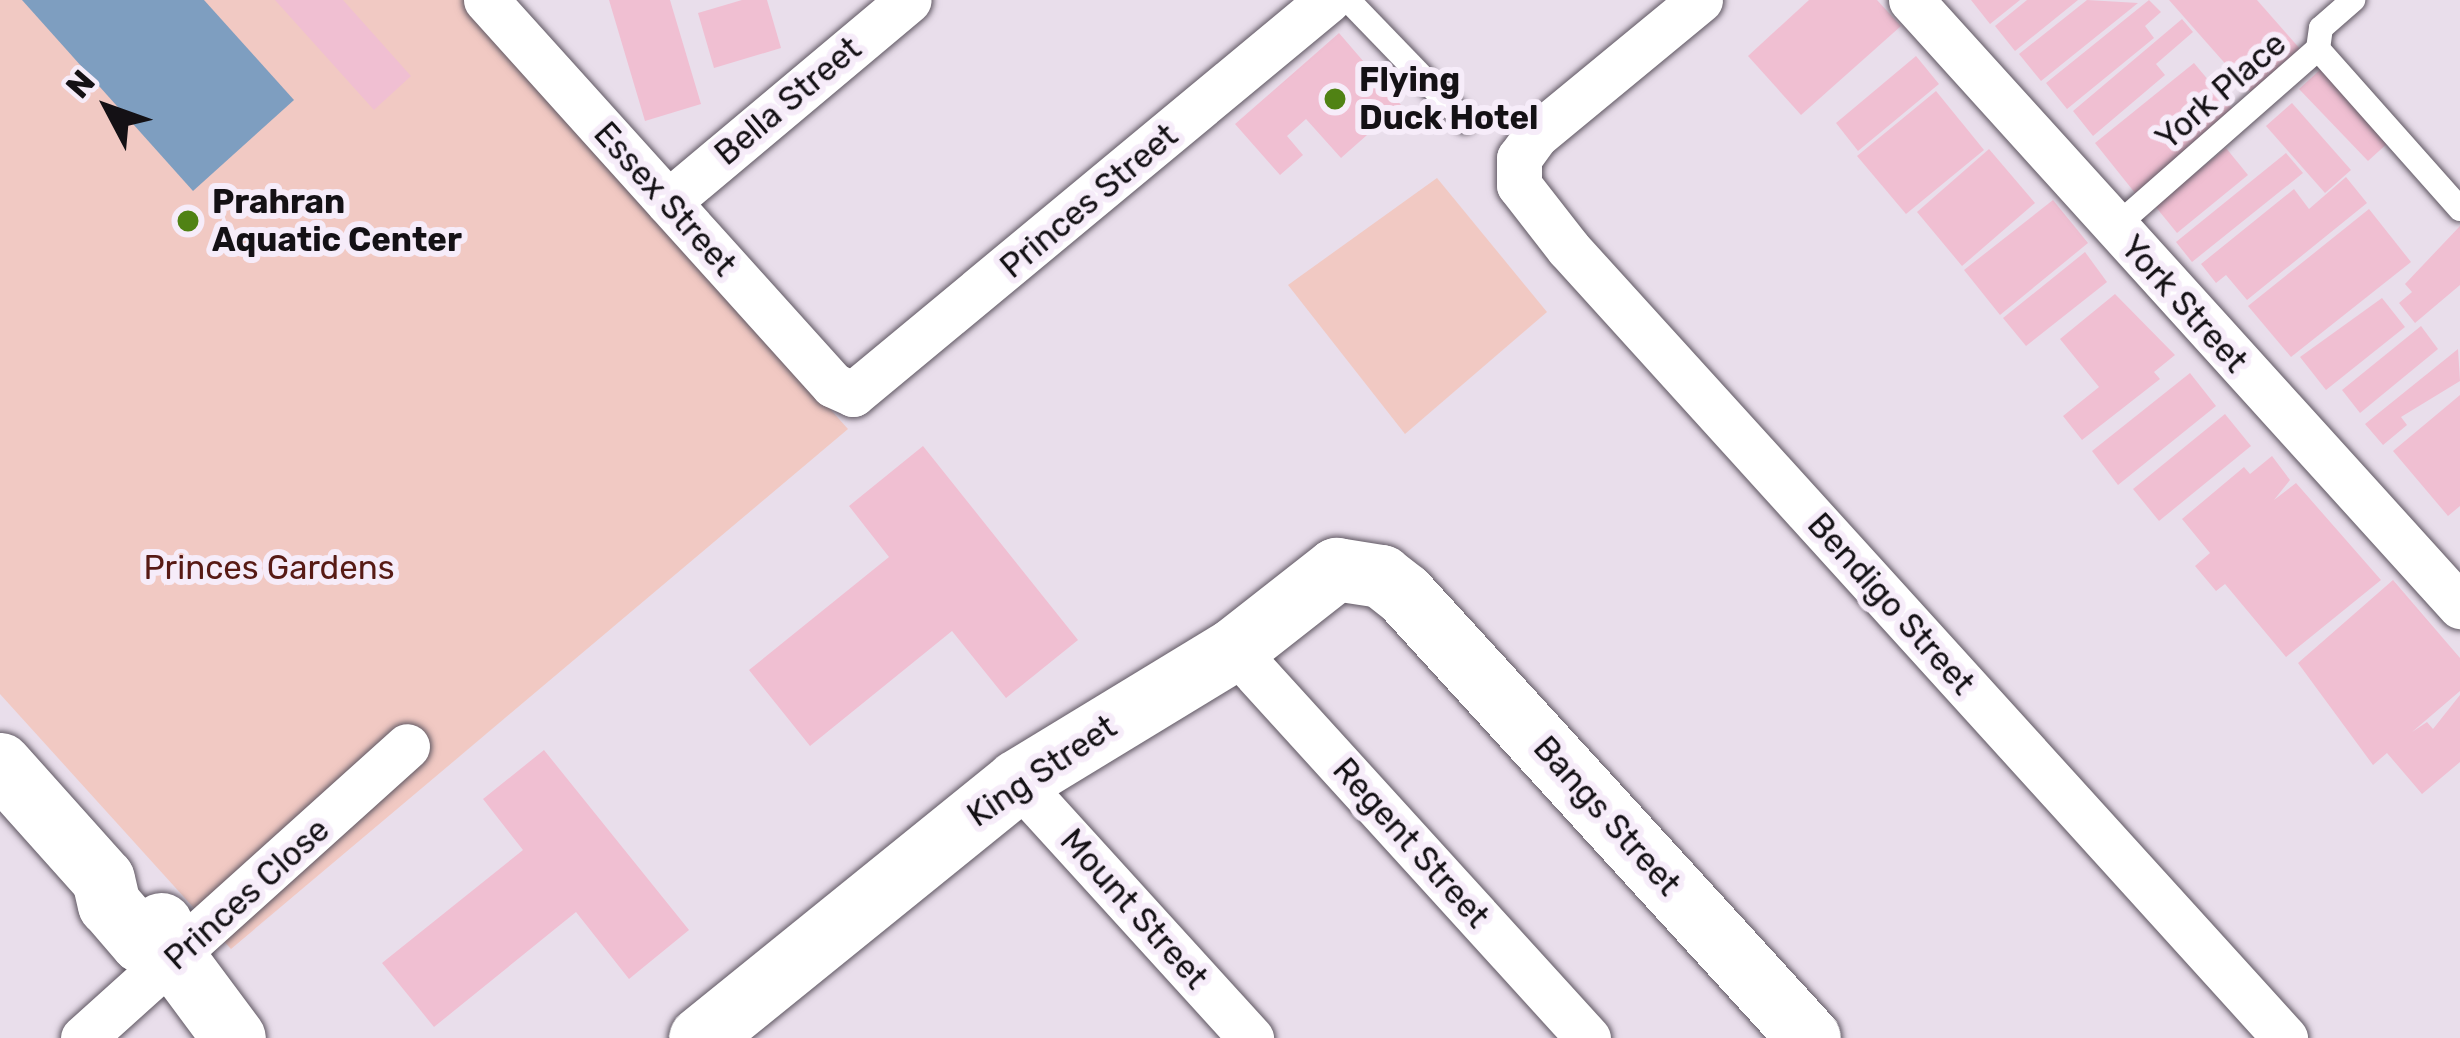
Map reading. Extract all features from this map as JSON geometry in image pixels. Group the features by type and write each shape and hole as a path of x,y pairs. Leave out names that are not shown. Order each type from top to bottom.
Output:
{"street":[{"name":"Essex Street","path":"486,0 846,394"},
{"name":"Bella Street","path":"668,202 909,0"},
{"name":"Princes Street","path":"846,394 870,386 1328,0"},
{"name":"Bendigo Street","path":"1700,0 1536,135 1519,158 1520,185 1568,248 2285,1038"},
{"name":"York Street","path":"1911,0 2460,606"},
{"name":"King Street","path":"725,1031 1016,781 1234,649 1336,569 1381,576 1404,594"},
{"name":"Bangs Street","path":"1404,594 1809,1038"},
{"name":"Regent Street","path":"1234,649 1588,1038"},
{"name":"Princes Close","path":"82,1038 176,960 407,746"},
{"path":"0,764 104,879 129,887 161,924 176,960 234,1038"},
{"name":"Mount Street","path":"1016,781 1251,1038"}],"lane":[{"path":"1348,0 1465,121"},
{"path":"2318,50 2321,28 2353,0"},
{"name":"York Place","path":"2114,228 2318,50 2460,209"}],"green space":[{"name":"Princes Gardens","path":"0,0 464,0 848,429 231,949 0,694"},
{"path":"1437,178 1547,312 1405,434 1288,285"}],"water":[{"path":"22,0 204,0 294,100 193,191"}],"building":[{"path":"275,0 343,0 411,76 374,110"},
{"path":"609,0 670,0 701,104 645,121"},
{"path":"742,0 767,0 781,48 714,68 698,13"},
{"path":"1809,0 1877,0 1901,26 1801,115 1748,56"},
{"path":"1971,0 2020,0 1990,24"},
{"path":"2027,0 2078,0 2015,51 1995,26"},
{"path":"2087,0 2138,3 2041,81 2019,54"},
{"path":"2149,0 2161,12 2145,26 2154,38 2067,109 2046,83"},
{"path":"2169,0 2257,0 2301,50 2252,94"},
{"path":"2182,19 2193,32 2156,64 2165,75 2093,136 2073,111"},
{"path":"1339,33 1401,105 1341,158 1306,119 1287,136 1303,155 1280,175 1235,124"},
{"path":"1916,56 1939,84 1858,151 1836,123"},
{"path":"2194,63 2235,112 2135,193 2095,143"},
{"path":"2322,68 2390,141 2368,161 2299,89"},
{"path":"1936,91 1984,150 1906,214 1857,156"},
{"path":"2292,103 2351,170 2325,193 2266,126"},
{"path":"2226,148 2248,175 2177,233 2155,206"},
{"path":"1989,149 2035,203 1962,266 1917,212"},
{"path":"2286,153 2303,173 2192,262 2176,242"},
{"path":"2346,177 2367,203 2247,300 2226,275 2216,283 2201,264 2294,189 2309,209"},
{"path":"2053,200 2088,243 2000,315 1964,270"},
{"path":"2369,209 2411,262 2291,357 2248,306"},
{"path":"2460,226 2460,285 2415,323 2399,303 2412,292 2405,284"},
{"path":"2085,252 2107,282 2026,346 2003,318"},
{"path":"2115,294 2175,355 2154,372 2160,379 2082,440 2063,416 2099,387 2060,339"},
{"path":"2382,298 2405,327 2326,390 2300,357"},
{"path":"2421,326 2438,349 2360,413 2342,390"},
{"path":"2458,349 2460,381 2401,417 2407,425 2383,445 2365,424"},
{"path":"2190,373 2216,406 2118,485 2092,451"},
{"path":"2460,395 2460,506 2448,516 2393,451"},
{"path":"2225,414 2251,446 2159,521 2133,489"},
{"path":"923,446 1078,640 1006,698 952,631 810,746 749,670 889,557 849,506"},
{"path":"2272,456 2290,480 2274,500 2296,483 2381,580 2286,657 2225,584 2216,591 2195,566 2210,553 2182,519 2244,467 2250,474"},
{"path":"2393,580 2460,658 2460,691 2412,732 2427,722 2433,729 2460,695 2460,762 2422,794 2387,753 2373,765 2298,663"},
{"path":"544,750 689,930 629,979 576,912 434,1027 382,963 523,850 483,799"}],"place":[{"name":"Flying Duck Hotel","path":"1335,99"},
{"name":"Prahran Aquatic Center","path":"188,221"}]}
